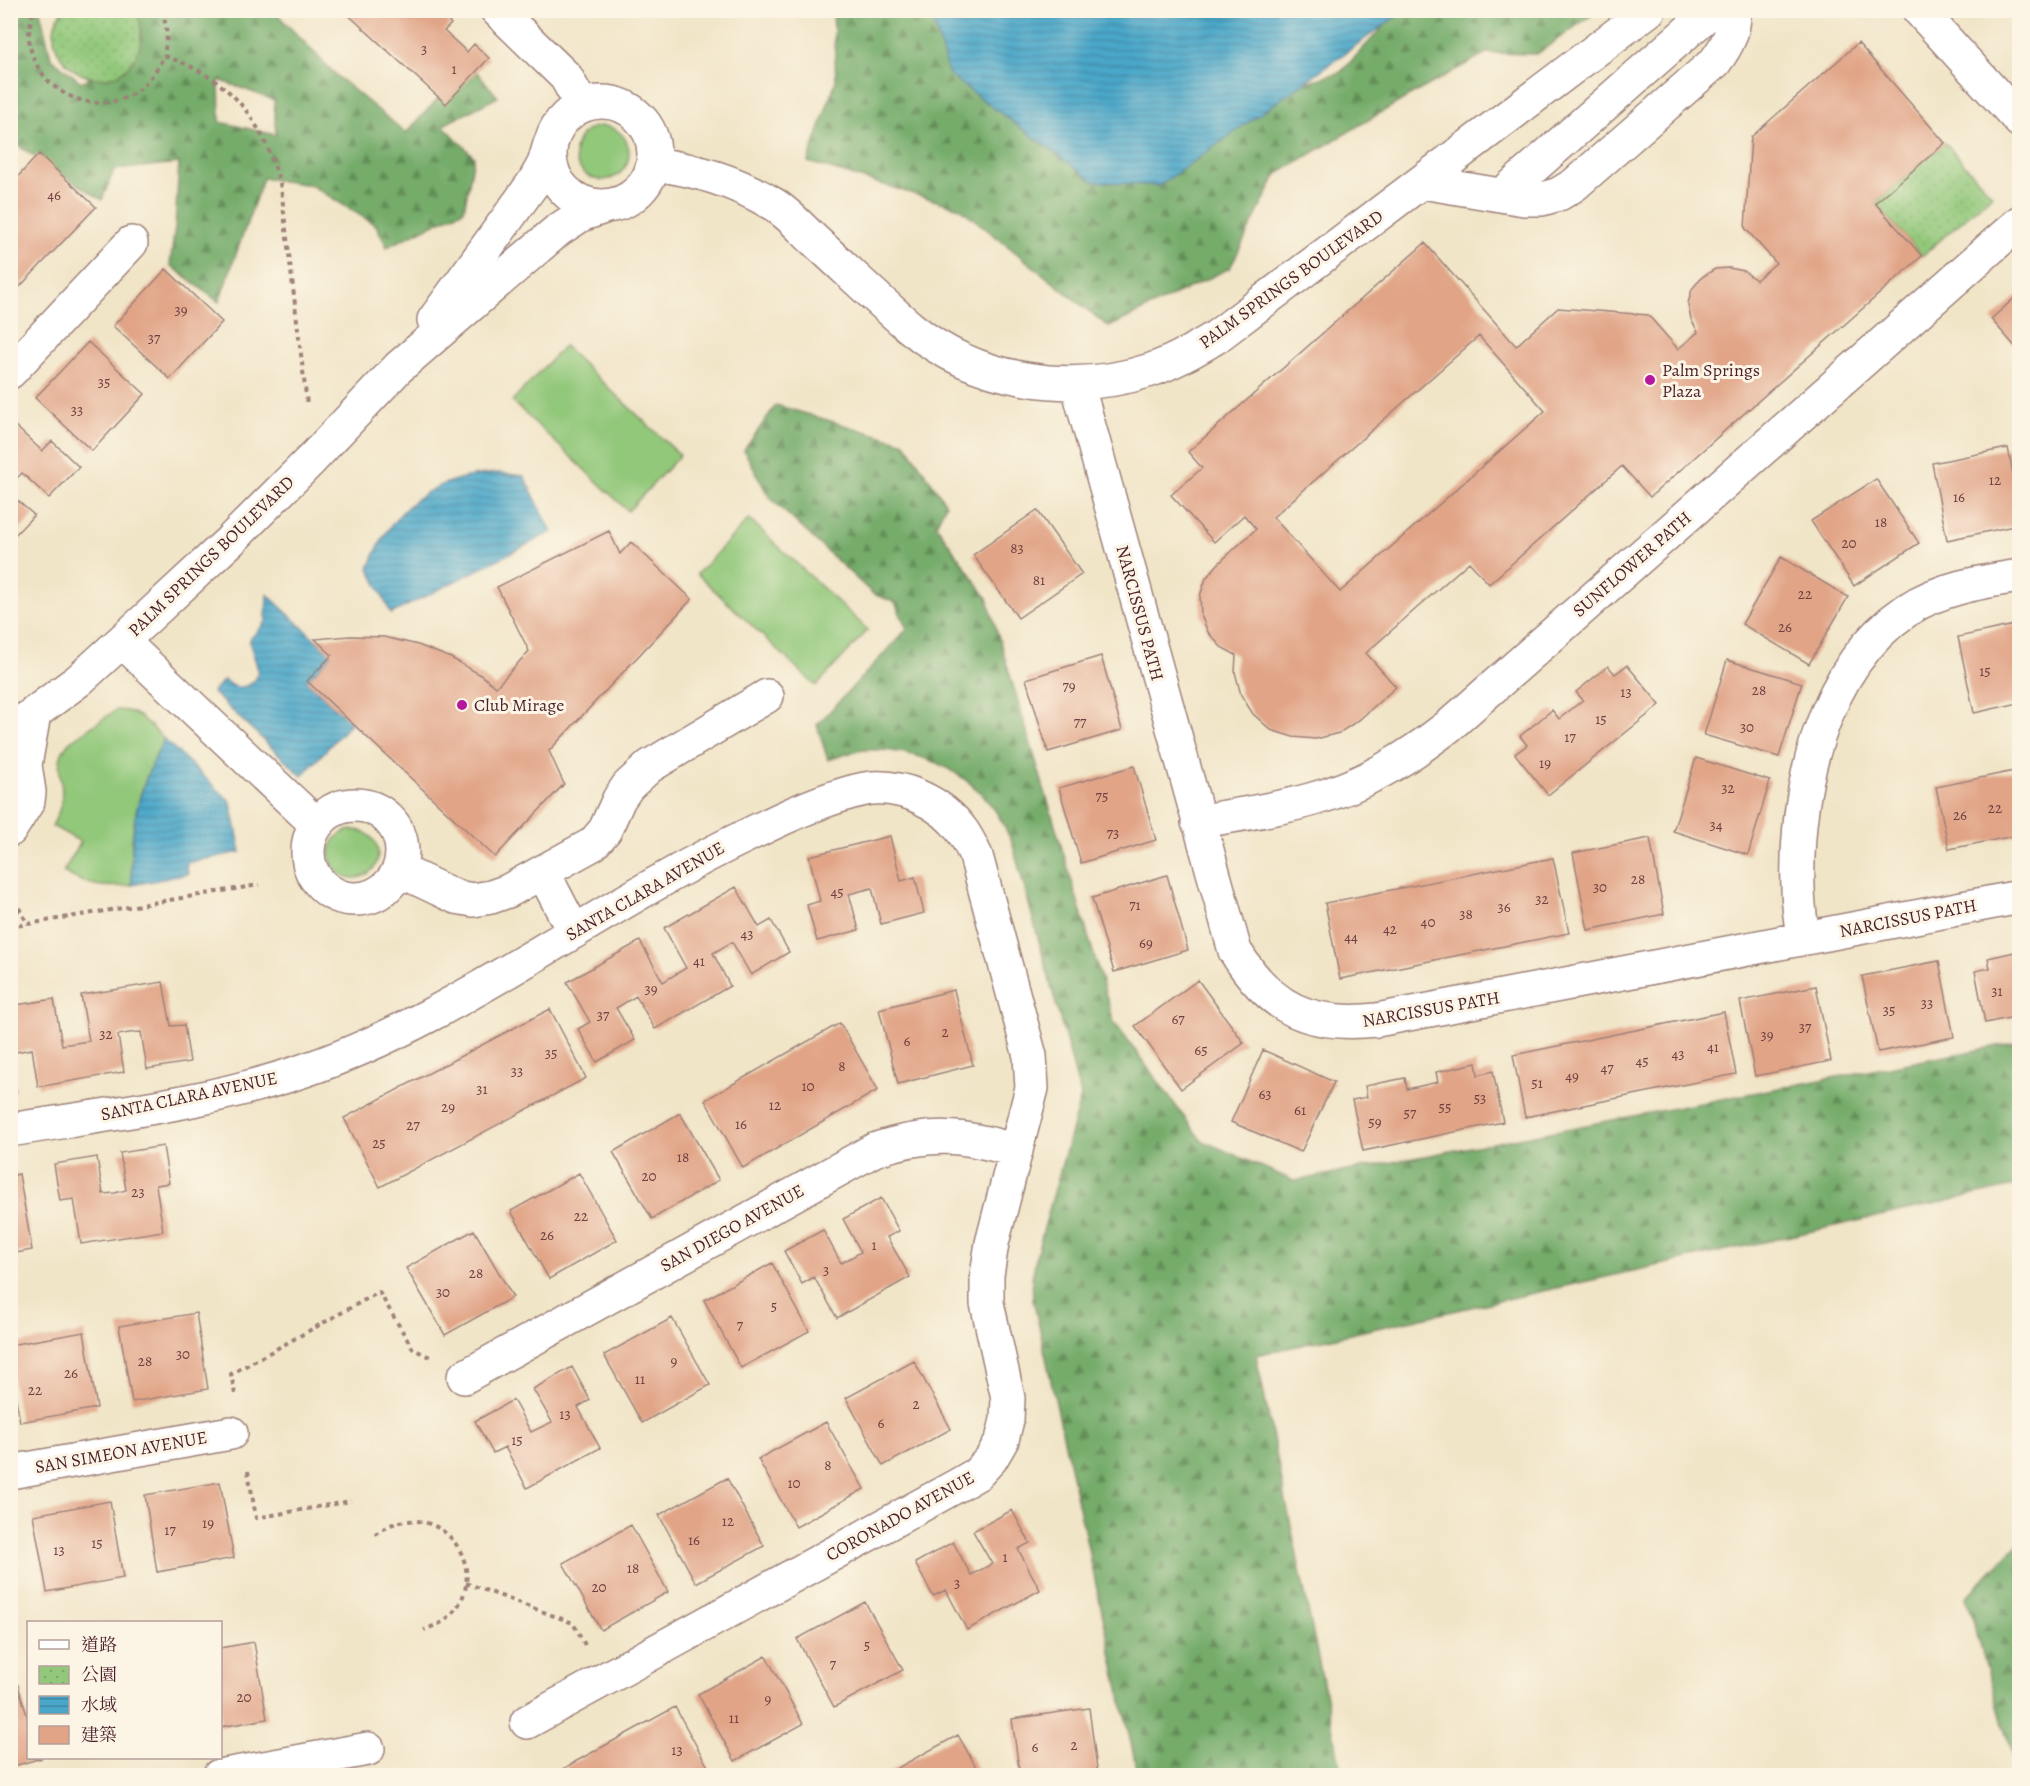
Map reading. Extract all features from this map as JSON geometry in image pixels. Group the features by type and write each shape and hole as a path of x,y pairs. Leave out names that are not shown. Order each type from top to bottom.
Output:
{"street":[{"path":"497,10 566,77 582,106"},
{"name":"PALM SPRINGS BOULEVARD","path":"654,164 717,177 747,189 776,206 912,328 942,349 974,365 1009,376 1045,382 1077,383 1117,379 1151,370 1185,356 1216,337 1649,10"},
{"path":"1502,195 1712,10"},
{"path":"1422,182 1524,199 1542,199 1559,194 1574,185 1715,62 1732,33 1734,10"},
{"path":"1919,10 2019,121"},
{"path":"606,101 621,104 634,111 651,134 655,149 654,164 649,178 640,190 628,199 607,206 591,205 577,200 565,190 552,168 551,143 556,128 565,117 582,106 606,101"},
{"name":"PALM SPRINGS BOULEVARD","path":"399,367 528,191 544,164 551,143"},
{"name":"PALM SPRINGS BOULEVARD","path":"22,722 79,680 230,541 399,367 558,230 581,215 607,206"},
{"name":"SUNFLOWER PATH","path":"1198,822 1310,800 1383,771 1418,750 1468,709 2019,222"},
{"path":"10,372 132,243"},
{"name":"NARCISSUS PATH","path":"1077,383 1229,934 1235,951 1249,975 1269,995 1293,1010 1320,1020 1349,1023 1377,1020 2019,897"},
{"path":"1803,938 1798,880 1798,841 1804,793 1816,745 1834,699 1852,664 1877,633 1908,609 1943,592 2019,576"},
{"path":"122,641 316,824"},
{"path":"399,870 456,897 473,900 508,891 593,844 605,830 619,799 628,786 650,766 767,696"},
{"path":"10,830 28,801 29,792 19,786 25,765 22,722"},
{"name":"SANTA CLARA AVENUE","path":"10,1130 176,1103 241,1089 305,1070 368,1045 428,1016 714,850 780,819 866,789 894,789 921,797 944,812 963,832 976,856 1030,1056 1032,1088 1016,1151"},
{"path":"362,805 379,810 392,821 400,836 403,854 399,870 388,887 370,897 351,900 331,894 316,880 308,862 308,842 316,824 329,812 345,806 362,805"},
{"path":"543,872 574,932"},
{"name":"SAN DIEGO AVENUE","path":"451,1368 874,1150 902,1141 960,1137 988,1142 1016,1151"},
{"name":"CORONADO AVENUE","path":"528,1722 958,1485 977,1474 991,1459 1002,1440 1007,1420 1008,1398 990,1322 987,1275 992,1243 1016,1151"},
{"name":"SAN SIMEON AVENUE","path":"10,1472 231,1433"},
{"path":"219,1776 368,1749"}],"path":[{"path":"24,10 33,12 29,35 33,56 42,75 57,90 77,100 98,104 119,100 138,90 154,75 164,56 167,35 163,10"},
{"path":"164,56 201,72 224,87 243,106 261,132 273,159 281,188 308,410"},
{"path":"10,927 259,885"},
{"path":"10,892 28,924"},
{"path":"236,1397 231,1374 380,1292 413,1349 451,1368"},
{"path":"247,1466 256,1518 351,1501"},
{"path":"375,1534 395,1523 417,1521 438,1527 455,1541 461,1551 466,1561 466,1583 460,1604 445,1620 424,1630"},
{"path":"466,1583 573,1623 588,1650"}],"green space":[{"path":"1591,10 1592,15 1537,54 1486,53 1277,174 1230,268 1109,327 960,208 808,162 836,80 833,11 976,11 1189,116 1341,72 1398,11"},
{"path":"10,11 40,11 51,58 81,82 124,65 130,11 274,11 338,77 406,133 470,64 498,97 443,125 474,157 464,210 387,247 376,225 311,185 263,178 219,302 170,265 179,163 114,170 102,200 20,147 11,138","holes":["219,80 274,100 276,135 220,122"]},
{"path":"62,11 135,11 140,23 141,37 139,50 132,62 118,74 103,78 87,76 73,69 62,58 55,44 55,28"},
{"path":"597,126 607,126 617,130 625,138 629,153 625,168 617,176 607,180 597,180 587,176 579,168 575,158 575,148 579,138 587,130"},
{"path":"1945,143 1992,195 1922,256 1875,203"},
{"path":"564,346 680,455 628,511 512,401"},
{"path":"776,405 905,443 946,504 936,525 987,598 1114,1022 1201,1140 1294,1181 2019,1042 2019,1185 1256,1355 1342,1775 1138,1775 1033,1299 1032,1278 1037,1253 1081,1096 1012,842 994,809 982,794 953,771 919,757 901,752 864,750 828,760 817,725 907,629 895,602 873,594 769,497 744,450"},
{"path":"749,519 868,630 816,686 697,574"},
{"path":"116,710 124,710 137,715 164,739 147,775 137,809 132,845 132,885 114,887 89,883 63,872 81,842 52,826 61,803 62,786 59,765 63,750 69,742"},
{"path":"349,830 359,830 374,840 378,854 377,863 368,874 359,878 349,878 334,868 330,859 330,849 340,834"},
{"path":"2019,1543 2020,1764 2015,1765 1966,1597"}],"water":[{"path":"930,10 1404,11 1159,186 1093,181 949,75"},
{"path":"499,473 524,476 552,532 391,614 369,568 378,546 390,527 418,498 435,488 475,475"},
{"path":"267,594 332,655 307,681 351,723 302,776 212,692 224,680 234,686 243,687 257,677 257,664 250,639 266,622"},
{"path":"164,739 231,802 241,852 186,863 188,874 132,885 132,845 137,809 147,775"}],"building":[{"path":"343,10 437,10 451,24 444,31 467,52 474,44 489,58 446,104"},
{"name":"Palm Springs Plaza","path":"1858,43 1945,143 1875,203 1922,256 1650,497 1622,466 1489,584 1469,562 1366,653 1396,687 1359,720 1339,733 1316,739 1293,737 1271,730 1253,714 1241,695 1235,672 1236,655 1221,647 1208,632 1201,615 1200,596 1206,578 1256,529 1244,515 1214,542 1171,495 1202,468 1188,452 1425,243 1516,346 1558,308 1648,315 1678,349 1698,332 1691,319 1688,304 1692,289 1702,277 1715,269 1729,268 1744,271 1756,280 1776,263 1745,228 1751,137","holes":["1479,336 1545,411 1340,592 1273,517"]},
{"path":"39,154 96,207 10,297 10,185"},
{"path":"166,269 222,322 170,379 113,326"},
{"path":"2019,294 2019,351 1991,319"},
{"path":"88,342 145,394 92,451 35,398"},
{"path":"10,421 42,451 52,441 79,467 49,498 22,473 10,485"},
{"path":"2008,448 2019,505 2019,525 1947,540 1932,463"},
{"path":"1876,479 1919,543 1854,586 1811,521"},
{"path":"10,494 34,515 10,540"},
{"path":"1037,510 1082,574 1018,618 973,555"},
{"name":"Club Mirage","path":"609,531 620,554 631,542 692,599 549,751 564,784 495,857 307,681 332,655 315,639 350,636 384,637 418,645 451,658 481,675 496,687 529,651 497,587"},
{"path":"1781,557 1848,597 1809,664 1742,624"},
{"path":"2019,624 2019,703 1974,713 1958,637"},
{"path":"1101,656 1122,730 1048,752 1026,679"},
{"path":"1727,660 1802,683 1779,757 1704,735"},
{"path":"1627,665 1660,705 1548,795 1515,754 1527,745 1520,736 1552,710 1559,719 1583,700 1576,692 1608,666 1615,674"},
{"path":"1696,758 1770,781 1748,855 1673,831"},
{"path":"1134,766 1156,840 1081,863 1059,788"},
{"path":"2019,770 2019,835 1949,849 1936,787"},
{"path":"890,836 901,881 915,877 924,913 881,924 872,888 849,894 859,930 817,941 807,905 820,901 809,856"},
{"path":"1650,838 1664,914 1588,930 1573,853"},
{"path":"1553,858 1569,933 1340,979 1325,903"},
{"path":"1167,875 1188,950 1114,972 1092,898"},
{"path":"736,887 759,927 771,920 789,952 751,975 732,942 713,953 730,986 655,1029 636,996 616,1008 635,1040 597,1062 578,1029 590,1022 567,982 640,941 663,982 686,968 664,928"},
{"path":"2019,951 2019,1016 1985,1023 1975,971 1990,968 1988,958"},
{"path":"1939,961 1954,1037 1878,1052 1862,976"},
{"path":"1198,980 1244,1043 1181,1089 1135,1026"},
{"path":"163,982 171,1026 184,1025 190,1062 147,1069 141,1032 129,1033 118,1035 124,1072 38,1087 32,1049 10,1053 10,1006 54,999 62,1045 89,1041 81,995"},
{"path":"1816,986 1831,1061 1755,1076 1740,1001"},
{"path":"954,990 973,1065 898,1084 879,1009"},
{"path":"550,1009 586,1078 380,1187 344,1118"},
{"path":"1724,1012 1736,1074 1525,1117 1513,1055"},
{"path":"840,1023 878,1090 743,1168 705,1100"},
{"path":"1263,1050 1334,1082 1301,1152 1231,1122"},
{"path":"1476,1063 1478,1075 1493,1071 1503,1122 1363,1151 1352,1100 1367,1097 1365,1086 1405,1078 1407,1089 1438,1082 1436,1072"},
{"path":"10,1068 16,1091 10,1092"},
{"path":"680,1113 719,1180 652,1219 613,1152"},
{"path":"163,1146 169,1183 156,1185 163,1231 81,1244 74,1199 60,1201 54,1164 97,1157 103,1194 115,1193 126,1190 120,1153"},
{"path":"579,1173 617,1240 549,1279 511,1211"},
{"path":"19,1174 32,1250 10,1254 10,1176"},
{"path":"881,1198 899,1231 887,1237 910,1277 837,1318 814,1277 802,1284 784,1251 823,1230 841,1263 861,1252 843,1219"},
{"path":"474,1230 513,1297 445,1335 406,1268"},
{"path":"772,1263 809,1331 741,1368 704,1300"},
{"path":"196,1313 208,1389 132,1402 119,1326"},
{"path":"672,1318 710,1385 642,1423 604,1355"},
{"path":"84,1332 97,1408 20,1422 10,1365 10,1345"},
{"path":"914,1361 951,1429 883,1466 846,1398"},
{"path":"572,1367 590,1400 578,1407 600,1448 527,1488 505,1447 493,1453 475,1421 513,1400 531,1432 552,1422 533,1389"},
{"path":"826,1422 864,1489 796,1527 758,1459"},
{"path":"727,1478 764,1546 696,1583 659,1515"},
{"path":"220,1482 234,1558 157,1572 145,1495"},
{"path":"110,1501 123,1578 47,1592 33,1515"},
{"path":"1012,1510 1030,1543 1018,1549 1040,1590 967,1630 946,1590 933,1596 915,1563 953,1542 971,1575 992,1564 973,1531"},
{"path":"631,1525 668,1592 601,1630 563,1563"},
{"path":"865,1602 903,1670 834,1707 797,1639"},
{"path":"254,1642 267,1719 222,1727 222,1648"},
{"path":"766,1656 803,1724 735,1761 698,1694"},
{"path":"18,1685 27,1716 27,1759 38,1759 10,1767 10,1687"},
{"path":"675,1707 713,1776 552,1776 573,1763"},
{"path":"1089,1708 1098,1776 1020,1776 1012,1719"},
{"path":"958,1735 981,1776 892,1776 890,1772"}],"place":[{"name":"Palm Springs Plaza","path":"1650,380"},
{"name":"Club Mirage","path":"462,705"}]}
